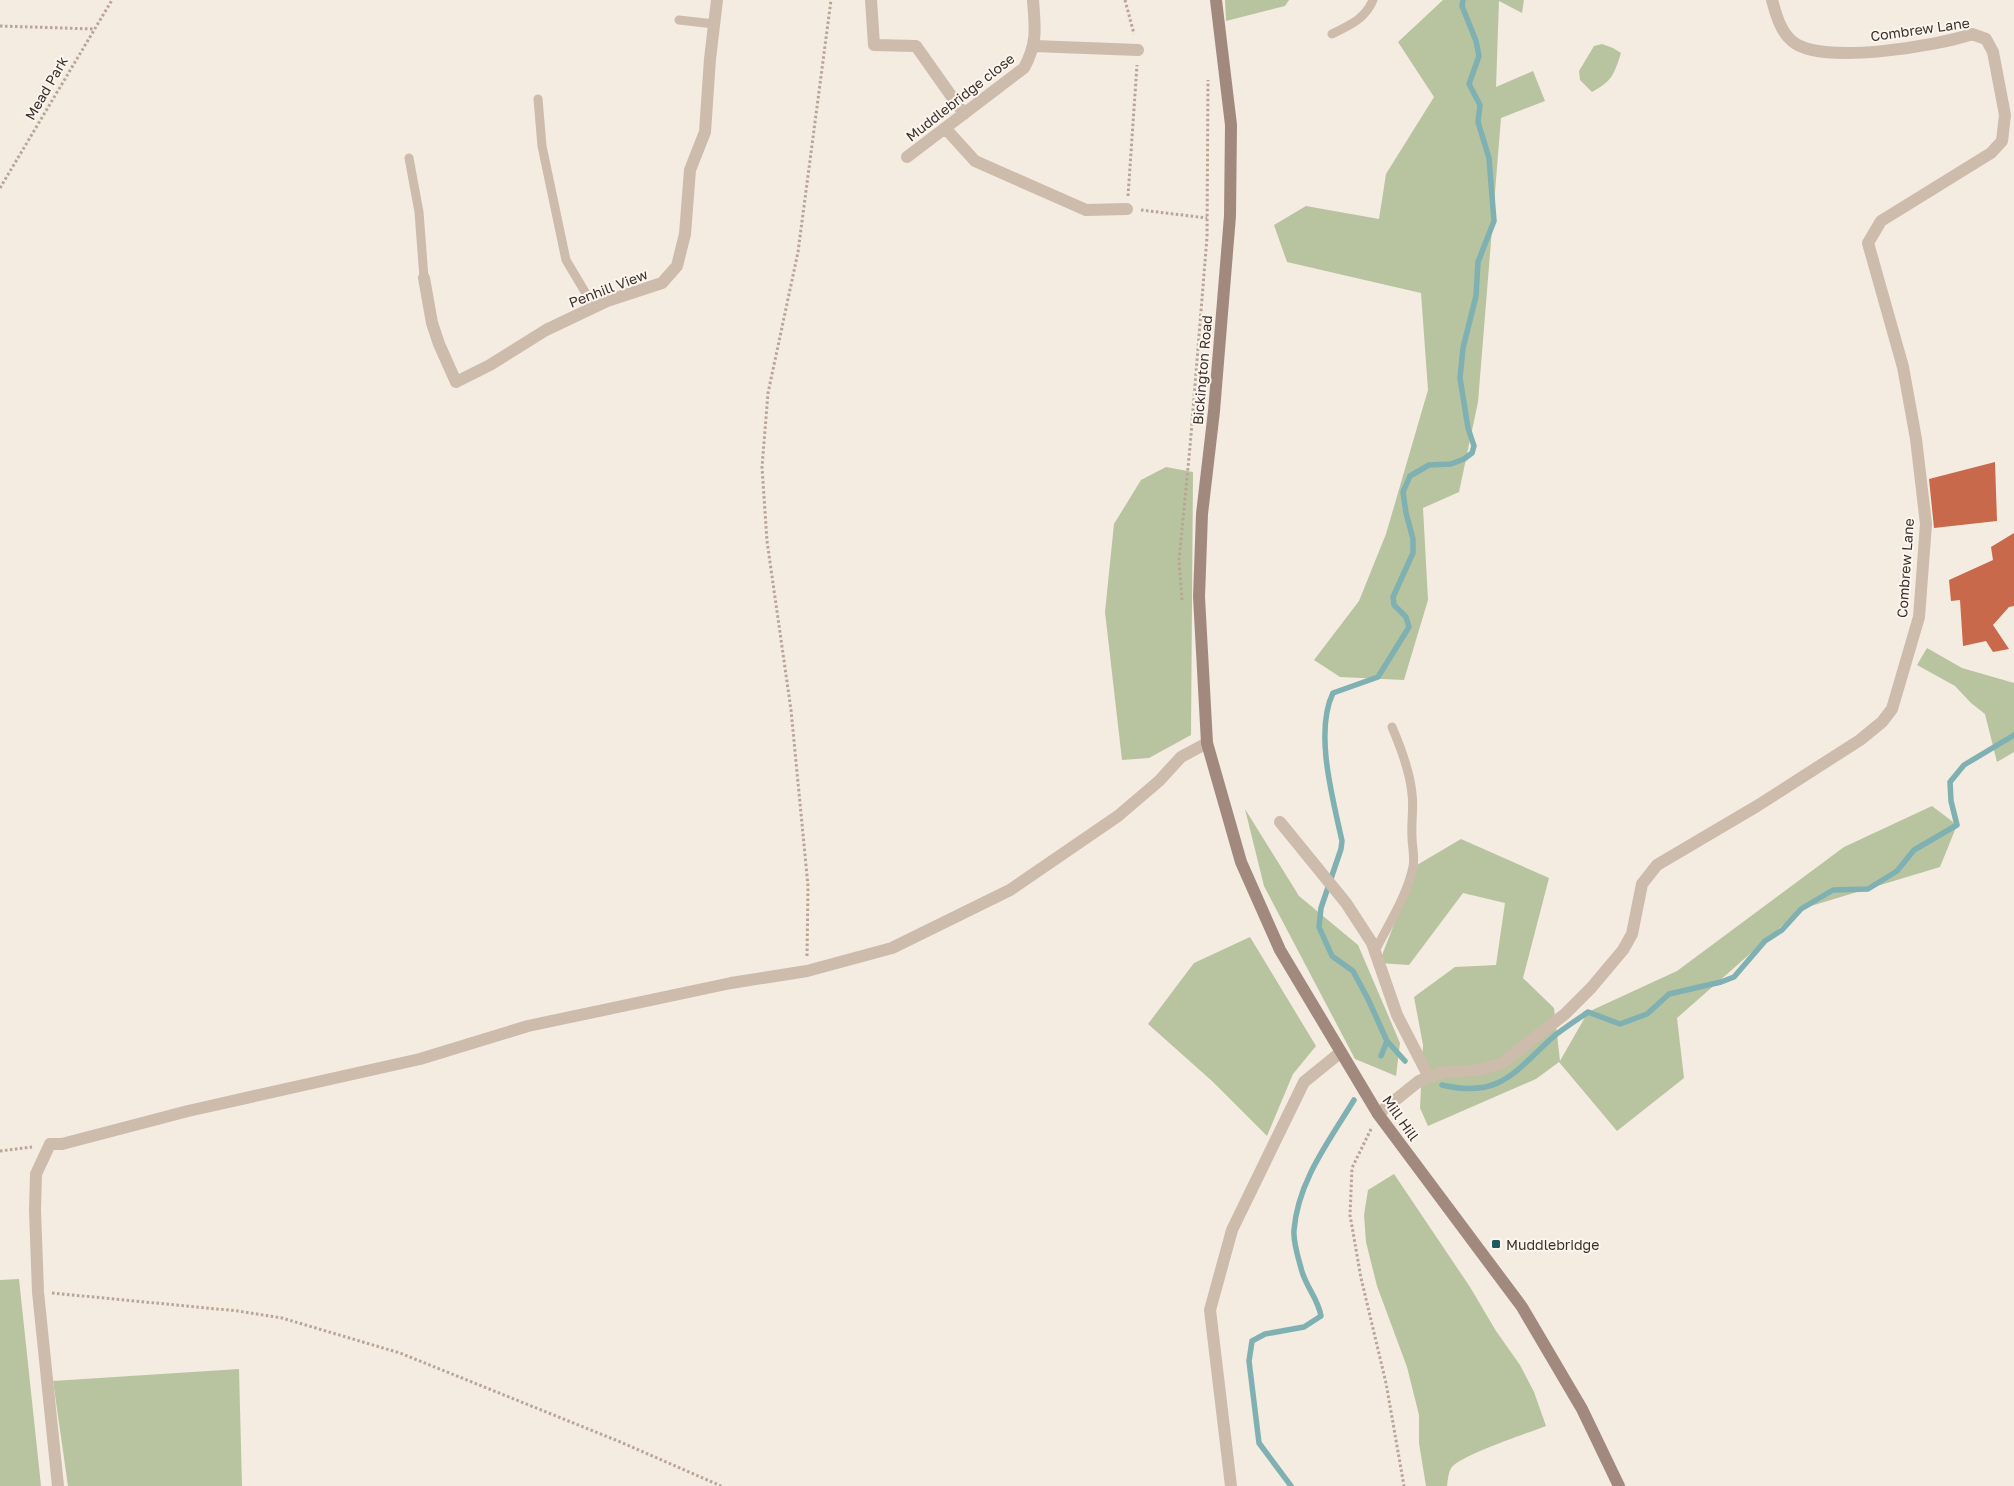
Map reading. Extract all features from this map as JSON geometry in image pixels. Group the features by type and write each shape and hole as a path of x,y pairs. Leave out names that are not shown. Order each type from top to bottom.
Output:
{"main road":[{"name":"Bickington Road","path":"1207,744 1199,597 1201,542 1228,236 1231,125 1216,0"},
{"name":"Mill Hill","path":"1207,744 1242,862 1276,941 1378,1114 1522,1307 1582,1409 1619,1486"}],"street":[{"name":"Penhill View","path":"424,278 432,323 456,382 490,365 546,330 594,307 662,283 677,266 685,234 690,170 705,132 710,59 717,0"},
{"name":"Muddlebridge close","path":"871,0 874,45 916,46 964,114"},
{"name":"Muddlebridge close","path":"907,157 1024,68 1034,46 1033,0"},
{"name":"Combrew Lane","path":"1378,1114 1419,1081 1444,1072 1480,1070 1502,1063 1565,1014 1591,988 1623,950 1632,934 1642,884 1657,865 1758,806 1860,740 1882,722 1892,709 1919,617 1926,524 1916,439 1903,367 1868,242 1881,221 1992,153 2002,141 2005,115 2000,83 1994,52 1986,39 1972,34 1959,39 1919,46 1846,54 1818,52 1792,42 1781,26 1772,0"},
{"path":"1034,46 1138,50"},
{"name":"Muddlebridge close","path":"945,128 975,161 1086,210 1127,209"},
{"path":"58,1486 38,1292 35,1210 36,1174 50,1144 62,1144 197,1109 420,1059 528,1026 731,983 807,970 892,948 1010,890 1118,816 1159,781 1181,757 1207,744"},
{"path":"1280,822 1346,903 1372,943 1398,1016 1429,1077"},
{"path":"1231,1486 1210,1310 1232,1230 1304,1082 1341,1052"}],"lane":[{"path":"1332,34 1359,20 1369,9 1373,0"},
{"path":"679,20 714,24"},
{"path":"538,99 542,146 566,260 594,307"},
{"path":"409,158 419,212 424,278"},
{"path":"1374,951 1397,908 1412,868 1414,851 1412,838 1412,788 1401,747 1392,727"}],"path":[{"name":"Mead Park","path":"0,188 112,0"},
{"path":"807,970 807,876 791,710 767,541 762,467 768,393 798,252 831,0"},
{"path":"1125,0 1138,50 1127,209 1207,218"},
{"path":"0,26 94,29"},
{"path":"1182,608 1179,560 1190,447 1207,218 1208,72"},
{"path":"1378,1114 1352,1168 1350,1215 1361,1278 1386,1384 1404,1486"},
{"path":"0,1151 50,1144"},
{"path":"38,1292 282,1318 400,1353 623,1443 721,1486"}],"green space":[{"path":"1225,0 1289,0 1285,6 1226,21"},
{"path":"1443,0 1524,0 1522,13 1499,1 1496,87 1533,71 1545,101 1501,118 1478,402 1459,492 1423,508 1428,600 1404,680 1340,677 1314,660 1359,601 1386,534 1428,390 1421,293 1287,262 1274,225 1306,206 1379,219 1386,174 1434,97 1398,42"},
{"path":"1602,44 1621,53 1611,77 1592,92 1580,80 1579,71 1594,46"},
{"path":"1166,467 1193,472 1191,735 1149,758 1122,760 1105,612 1114,524 1141,480"},
{"path":"1927,648 1962,668 2014,683 2014,752 1997,762 1985,714 1971,703 1955,686 1917,665"},
{"path":"1932,806 1957,825 1940,867 1801,909 1677,1018 1684,1078 1617,1131 1559,1062 1536,1079 1428,1126 1420,1108 1423,1045 1414,997 1455,967 1496,965 1505,903 1463,893 1409,965 1379,963 1417,865 1461,839 1549,878 1523,978 1554,1008 1560,1061 1588,1012 1677,971 1844,847"},
{"path":"1245,809 1299,896 1358,945 1400,1043 1396,1076 1355,1059 1264,886"},
{"path":"1250,937 1316,1046 1293,1074 1267,1136 1212,1081 1148,1024 1194,963"},
{"path":"1394,1174 1520,1365 1534,1392 1546,1426 1458,1462 1451,1469 1447,1486 1426,1486 1419,1443 1419,1415 1407,1367 1377,1286 1366,1242 1364,1215 1368,1190"},
{"path":"19,1279 41,1486 0,1486 0,1280"},
{"path":"239,1369 242,1486 68,1486 53,1381"}],"building":[{"path":"1995,462 1997,521 1934,528 1929,479"},
{"path":"2014,533 2014,606 2009,607 1993,625 2009,649 1993,652 1986,641 1963,646 1960,600 1951,601 1949,580 1993,560 1991,547"}],"waterway":[{"path":"1381,1056 1387,1041 1368,999 1353,971 1332,956 1319,927 1321,908 1342,841 1327,766 1325,727 1333,693 1378,677 1409,627 1406,617 1394,605 1393,597 1413,553 1413,539 1403,492 1410,476 1429,465 1451,464 1464,459 1472,453 1474,446 1468,428 1460,378 1463,348 1476,296 1478,262 1494,221 1489,158 1478,122 1480,105 1469,84 1479,56 1476,41 1462,6 1463,0"},
{"path":"1442,1085 1462,1088 1478,1088 1493,1085 1516,1071 1553,1037 1588,1012 1620,1024 1647,1014 1669,994 1721,982 1734,977 1765,941 1782,930 1801,909 1833,890 1868,889 1897,871 1914,850 1957,825 1951,801 1950,782 1964,765 2014,735"},
{"path":"1387,1041 1405,1061"},
{"path":"1291,1486 1259,1443 1249,1361 1252,1341 1265,1334 1304,1327 1321,1316 1317,1303 1305,1281 1296,1249 1294,1230 1297,1212 1308,1178 1325,1146 1354,1100"}],"place":[{"name":"Muddlebridge","path":"1496,1244"}]}
